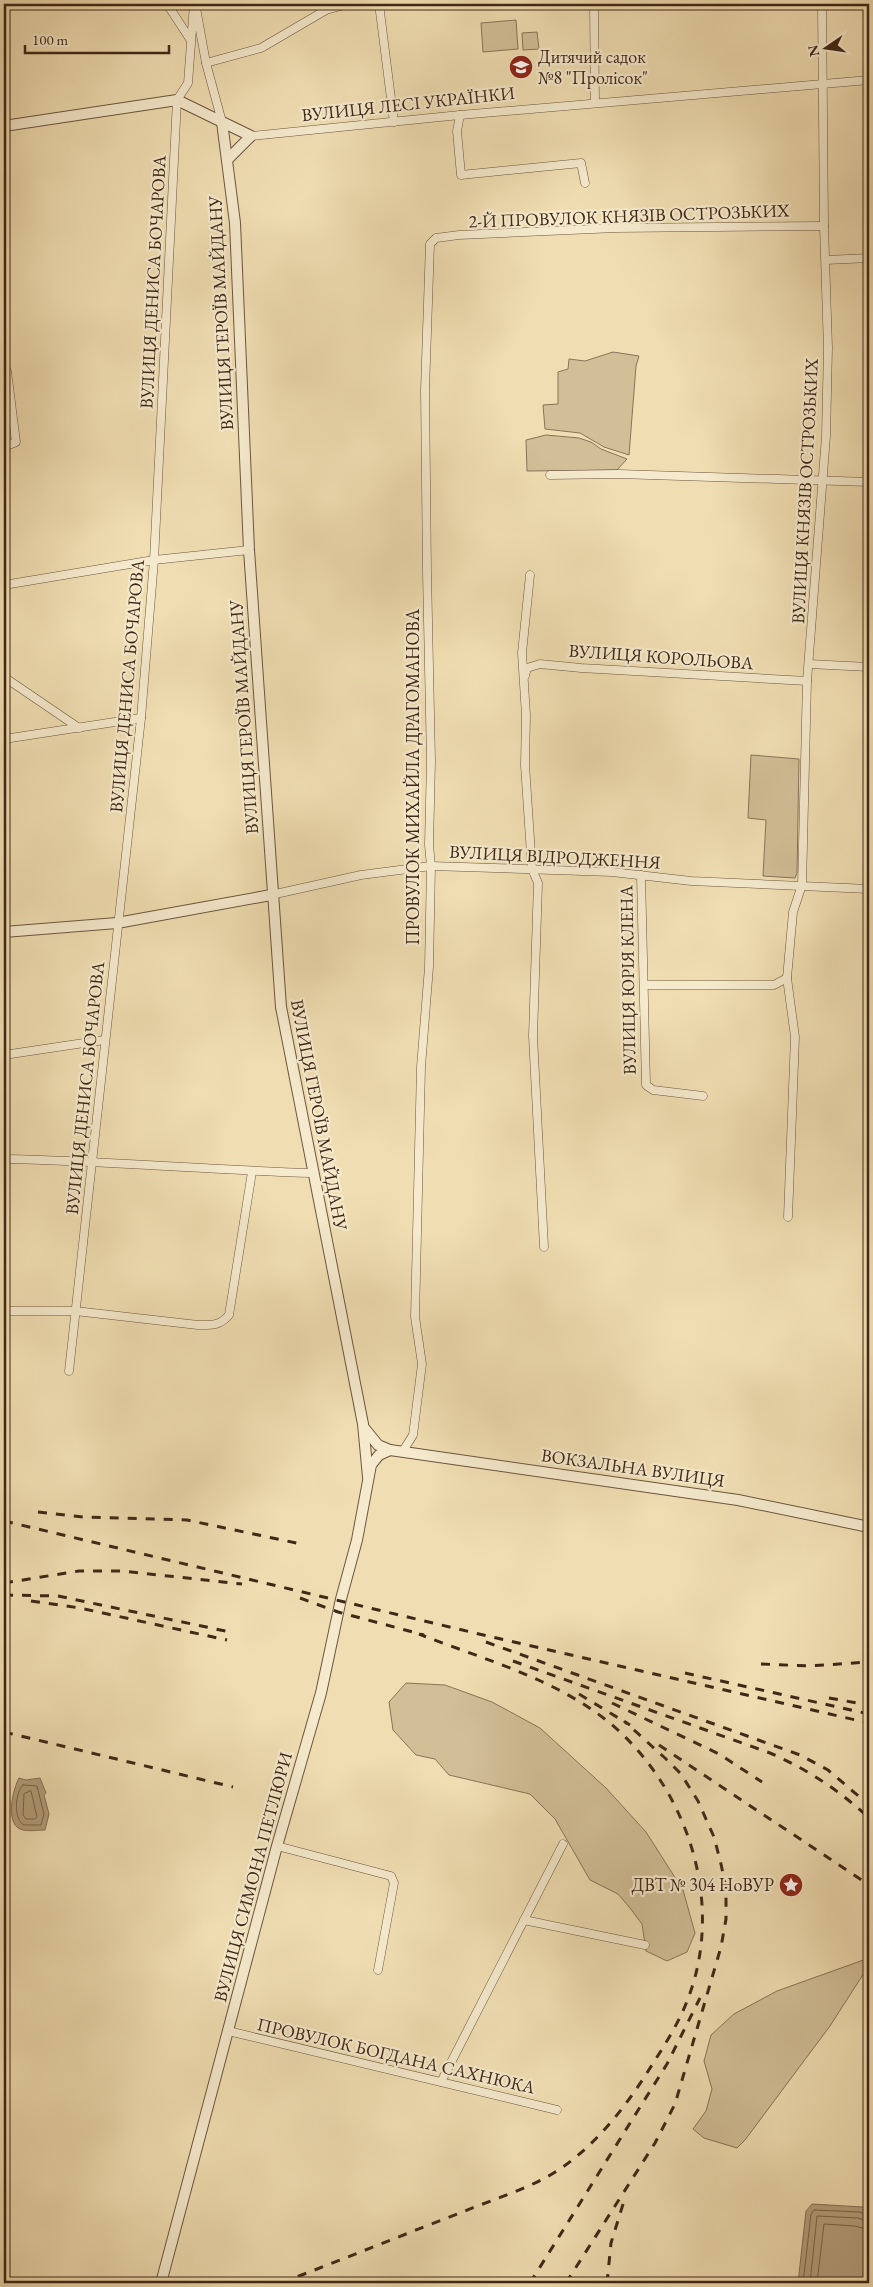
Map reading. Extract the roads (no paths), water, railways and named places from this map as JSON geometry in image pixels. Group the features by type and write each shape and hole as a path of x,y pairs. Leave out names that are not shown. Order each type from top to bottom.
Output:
{"street":[{"path":"167,4 190,39"},
{"name":"ВУЛИЦЯ ДЕНИСА БОЧАРОВА","path":"69,1371 94,1161 104,1040 141,718 154,560 177,100 188,84 190,39 195,4"},
{"name":"ВУЛИЦЯ ГЕРОЇВ МАЙДАНУ","path":"195,4 206,64 222,122 237,253 249,550 280,1007 363,1424 368,1477"},
{"path":"206,64 261,48 326,10 348,4"},
{"path":"379,4 394,122"},
{"path":"594,4 595,103"},
{"name":"ВУЛИЦЯ КНЯЗІВ ОСТРОЗЬКИХ","path":"788,1217 795,1037 787,978 793,912 802,885 807,681 810,664 823,481 828,348 824,226 822,4"},
{"name":"ВУЛИЦЯ ЛЕСІ УКРАЇНКИ","path":"251,136 460,115 869,80"},
{"path":"4,126 177,100 251,136 227,160"},
{"path":"460,115 457,131 461,175 581,163 585,183"},
{"name":"2-Й ПРОВУЛОК КНЯЗІВ ОСТРОЗЬКИХ","path":"436,238 459,235 616,228 824,226"},
{"name":"ПРОВУЛОК МИХАЙЛА ДРАГОМАНОВА","path":"403,1452 413,1435 422,1364 415,1317 420,1087 429,967 431,866 428,817 432,761 426,573 425,390 429,257 430,244 436,238"},
{"path":"826,260 869,258"},
{"path":"4,370 7,371 16,442 4,447"},
{"path":"550,475 619,474 869,482"},
{"path":"4,585 154,560 249,550"},
{"path":"530,575 522,653 525,765 532,869 538,883 533,1036 544,1247"},
{"name":"ВУЛИЦЯ КОРОЛЬОВА","path":"524,680 527,668 540,664 807,681"},
{"path":"810,664 869,667"},
{"path":"4,677 79,728"},
{"path":"4,740 141,718"},
{"name":"ВУЛИЦЯ ВІДРОДЖЕННЯ","path":"271,895 361,875 431,866 612,872 691,881 869,889"},
{"name":"ВУЛИЦЯ ЮРІЯ КЛЕНА","path":"640,875 646,1085 653,1090 703,1096"},
{"path":"4,932 117,923 271,895"},
{"path":"644,985 774,985 787,978"},
{"path":"4,1055 104,1040"},
{"path":"4,1159 94,1161 252,1172 312,1173"},
{"path":"4,1311 75,1311 198,1325 214,1325 223,1322 229,1314 252,1172"},
{"path":"363,1424 370,1437 378,1445 390,1450"},
{"path":"368,1477 371,1465 378,1454 390,1450"},
{"name":"ВОКЗАЛЬНА ВУЛИЦЯ","path":"390,1450 738,1500 869,1527"},
{"name":"ВУЛИЦЯ СИМОНА ПЕТЛЮРИ","path":"161,2283 277,1846 321,1693 341,1599 357,1540 368,1477"},
{"path":"441,2082 563,1844"},
{"path":"277,1846 391,1876 394,1883 378,1970"},
{"path":"524,1920 645,1945"},
{"name":"ПРОВУЛОК БОГДАНА САХНЮКА","path":"228,2031 557,2110"}],"water":[{"path":"19,1778 26,1780 40,1778 46,1793 44,1795 49,1814 45,1830 20,1829 15,1825 12,1805"},
{"path":"812,2204 863,2207 869,2213 869,2283 798,2283 806,2211"}],"railway":[{"path":"38,1512 83,1517 187,1520 301,1544"},
{"path":"4,1521 475,1633 869,1723"},
{"path":"4,1583 79,1571 122,1571 242,1584"},
{"path":"4,1595 58,1596 230,1632"},
{"path":"300,1598 338,1612 424,1635"},
{"path":"31,1601 80,1608 227,1640"},
{"path":"281,2283 524,2188 560,2169 600,2135 633,2094 657,2057 681,2014 689,1996 699,1961 702,1925 701,1889 693,1854 681,1820 665,1787 644,1758 619,1731 597,1713 574,1698 524,1674 419,1634"},
{"path":"486,1642 800,1755 828,1770 869,1805"},
{"path":"513,1661 770,1753 822,1781 869,1818"},
{"path":"761,1664 809,1666 869,1662"},
{"path":"685,1673 869,1714"},
{"path":"579,1694 630,1725"},
{"path":"829,1698 869,1705"},
{"path":"612,1703 719,1754 762,1782"},
{"path":"566,2283 655,2143 675,2104 721,1947 726,1919 726,1888 721,1864 714,1837 698,1801 681,1774 624,1721"},
{"path":"4,1732 233,1787"},
{"path":"659,1745 869,1885"},
{"path":"530,2283 667,2064 700,1998"},
{"path":"607,2283 611,2243 624,2201"}],"place":[{"name":"Дитячий садок №8 \"Пролісок\"","path":"521,67"},
{"name":"ДВТ № 304 НоВУР","path":"791,1885"}]}
